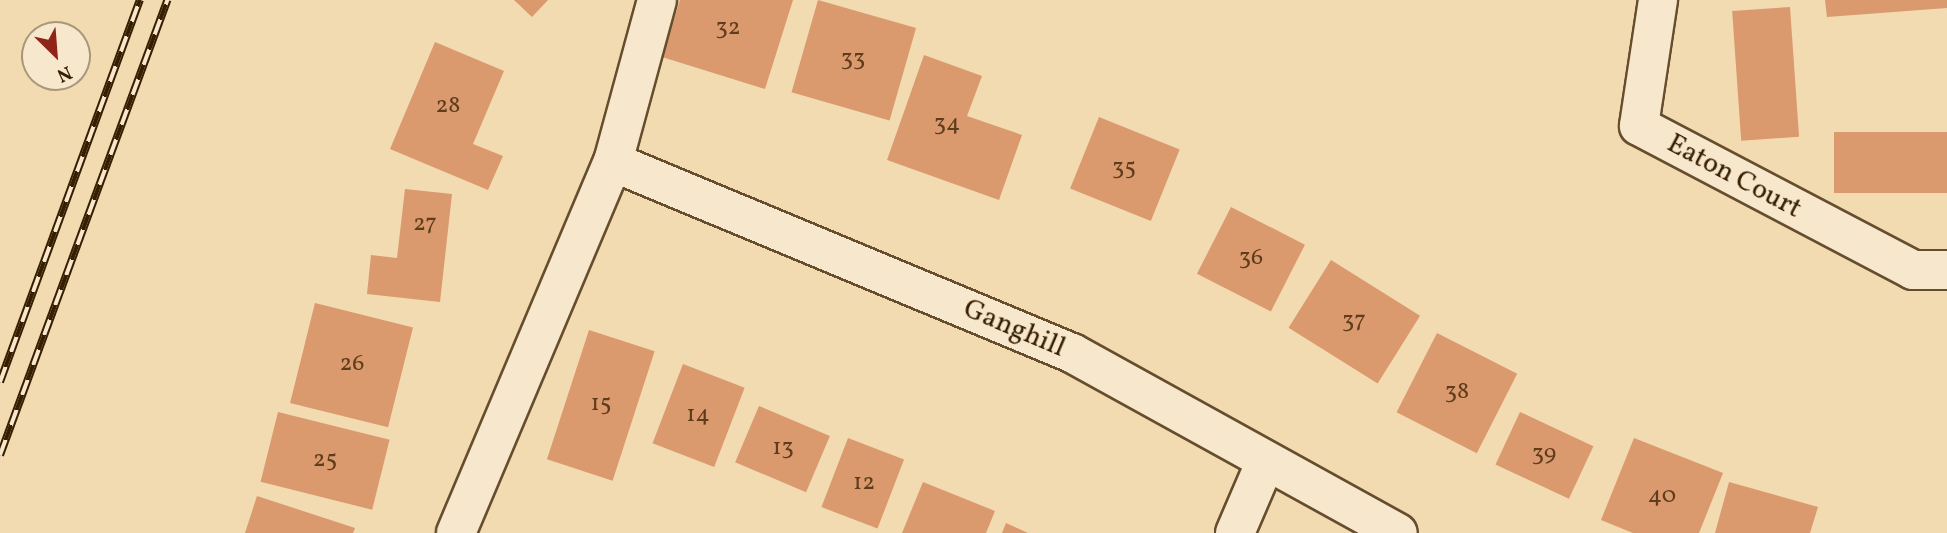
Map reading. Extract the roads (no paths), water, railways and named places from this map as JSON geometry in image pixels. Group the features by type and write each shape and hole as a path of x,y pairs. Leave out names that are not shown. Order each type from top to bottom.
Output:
{"street":[{"path":"456,533 613,162 657,0"},
{"name":"Eaton Court","path":"1658,0 1639,127 1913,270 1947,271"},
{"name":"Ganghill","path":"613,162 1072,353 1265,463 1398,533"},
{"path":"1235,533 1265,463"}],"railway":[{"path":"0,382 140,0"},
{"path":"0,455 167,0"}]}
